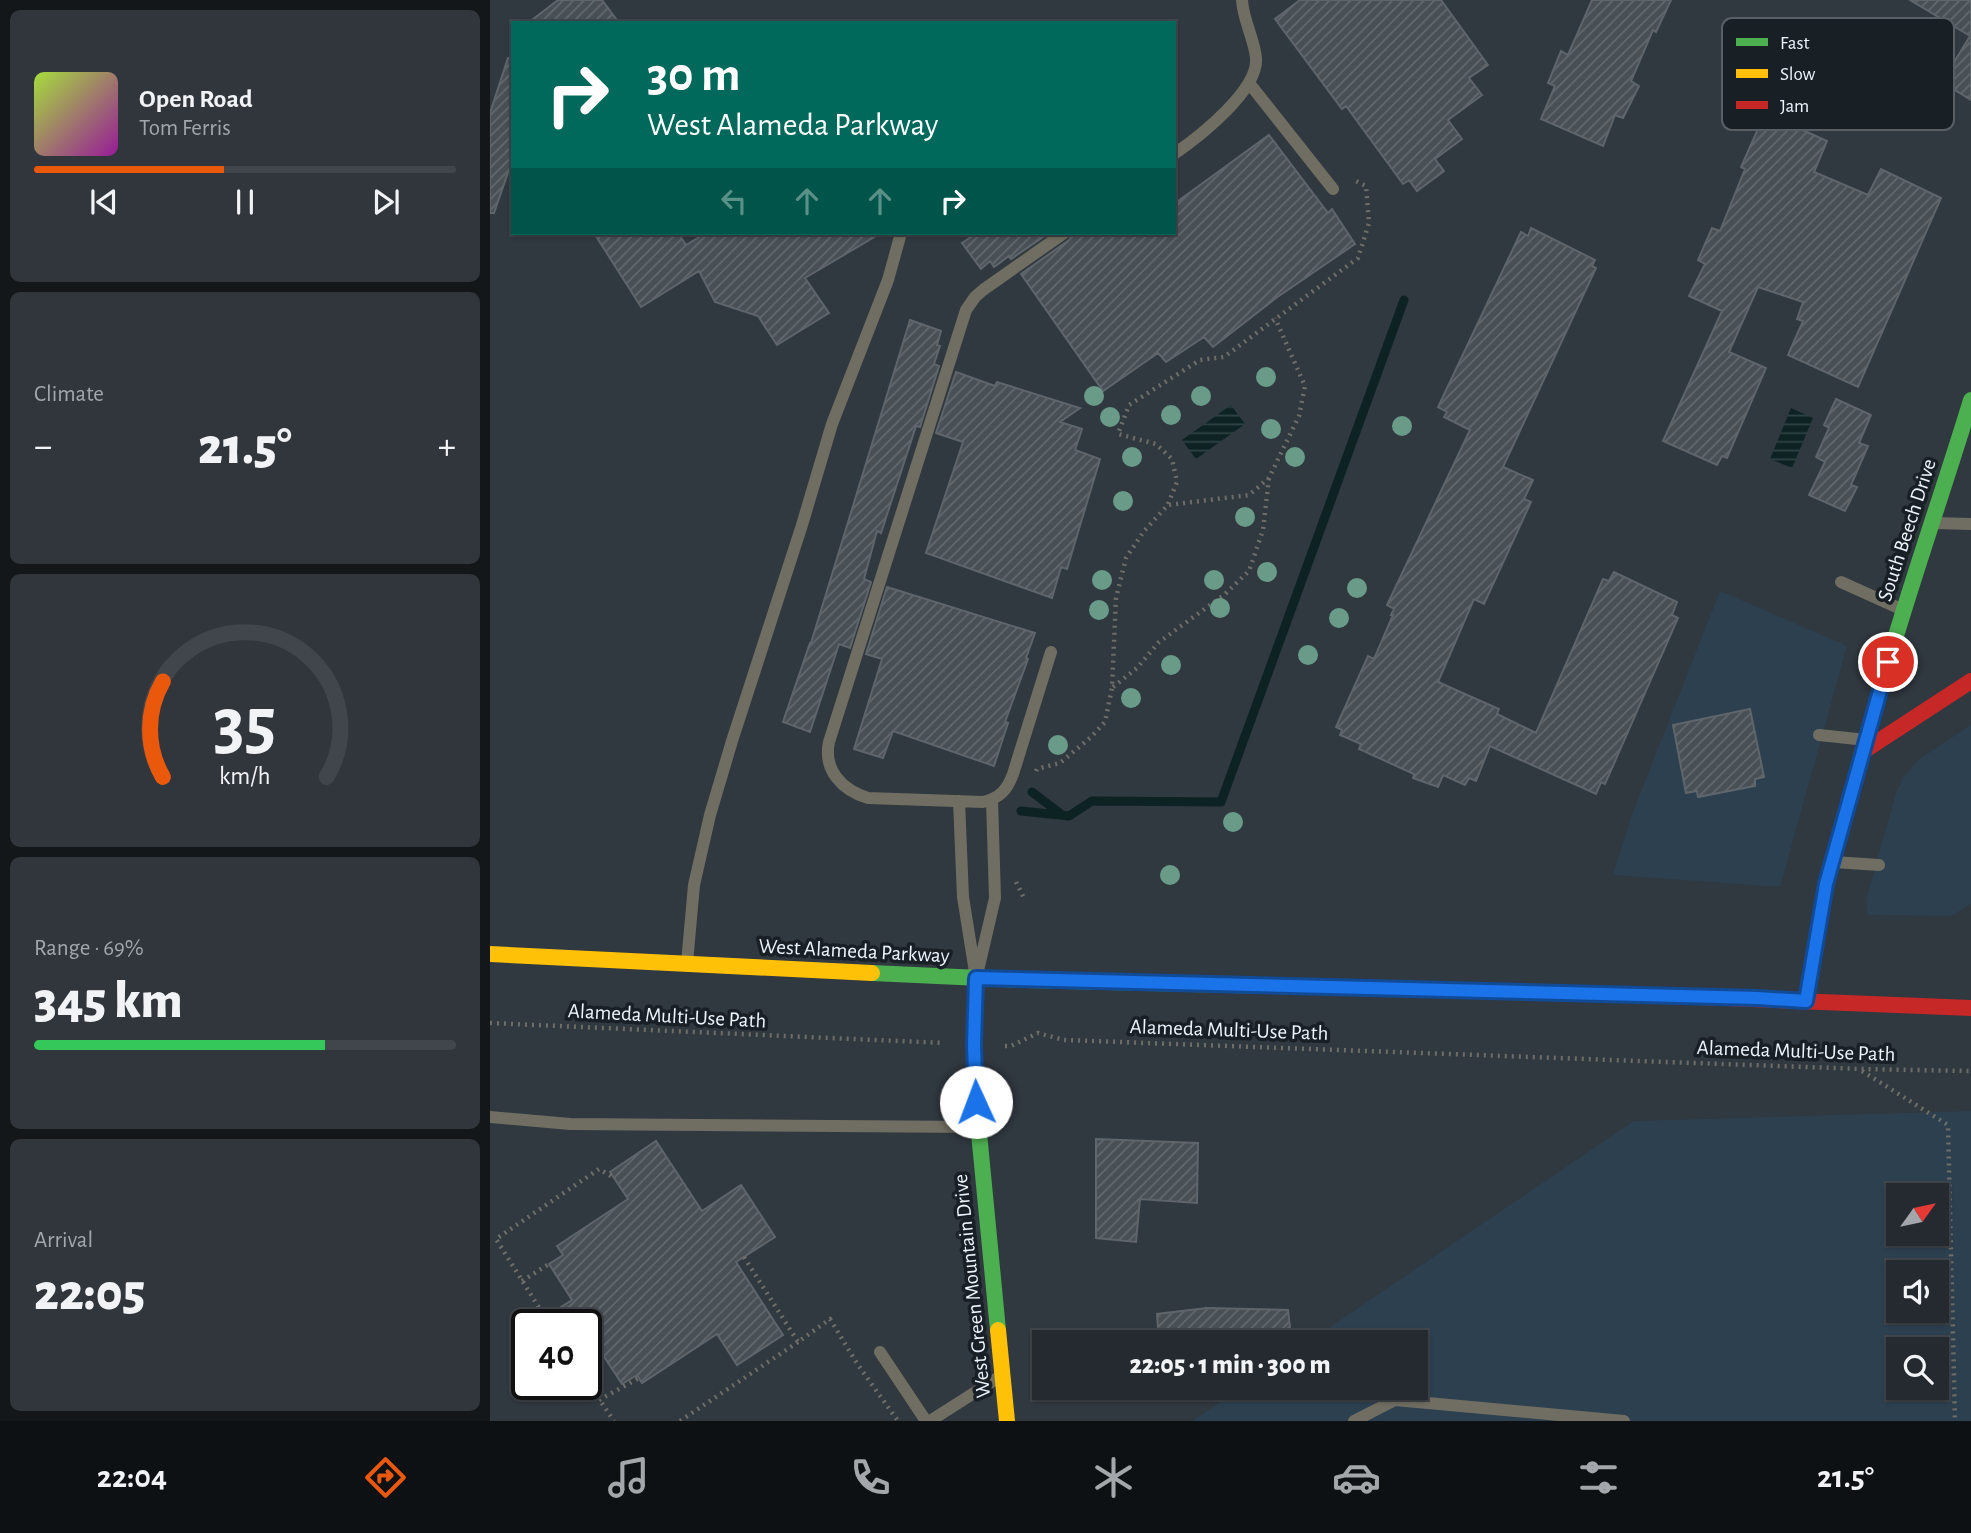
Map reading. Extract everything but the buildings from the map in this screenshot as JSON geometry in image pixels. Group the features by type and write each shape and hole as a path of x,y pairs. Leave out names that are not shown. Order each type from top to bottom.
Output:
{"main road":[{"name":"South Beech Drive","path":"1806,1001 1832,862 1903,610 1971,401"},
{"path":"1864,746 1971,681"},
{"name":"West Alameda Parkway","path":"490,954 976,978 1757,998 1971,1009"},
{"name":"West Green Mountain Drive","path":"976,978 974,1045 978,1127 1007,1421"}],"lane":[{"path":"1176,152 1217,118 1250,83 1256,70 1254,46 1242,0"},
{"path":"1250,83 1333,189"},
{"path":"687,964 694,886 710,815 803,525 832,424 888,280 900,235"},
{"path":"1051,652 1008,786 1001,795 992,800 983,802 868,798 843,786 830,768 827,749 966,310 975,297 1061,235"},
{"path":"1933,523 1971,524"},
{"path":"1841,582 1903,610"},
{"path":"1819,735 1864,746"},
{"path":"976,978 995,898 992,800"},
{"path":"959,801 963,897 976,978"},
{"path":"1832,862 1879,865"},
{"path":"490,1117 570,1124 978,1127"},
{"path":"880,1352 928,1421 1002,1375"},
{"path":"1354,1421 1395,1400 1624,1421"}],"path":[{"path":"1034,779 1037,769 1060,763 1105,722 1112,688 1116,598 1126,558 1144,531 1168,505 1177,482 1172,459 1156,444 1118,435 1129,405 1200,360 1224,357 1358,258 1369,223 1367,186 1349,177"},
{"path":"1112,688 1137,668 1159,642 1224,595 1249,570 1264,530 1269,478 1299,415 1305,386 1275,318"},
{"path":"1168,505 1249,495 1269,478"},
{"path":"1013,875 1025,900"},
{"name":"Alameda Multi-Use Path","path":"490,1023 1011,1046 1038,1033 1064,1040 1971,1071"},
{"path":"1860,1069 1948,1125 1955,1421"},
{"path":"540,1309 496,1239 599,1169 614,1178"},
{"path":"744,1258 798,1342"},
{"path":"522,1281 549,1264"},
{"path":"680,1421 830,1319 858,1365 898,1421"},
{"path":"602,1398 639,1378"},
{"path":"599,1400 614,1421"}],"shaded area":[{"path":"1231,405 1245,424 1196,459 1182,440"},
{"path":"1791,408 1813,418 1792,468 1770,459"},
{"path":"1720,591 1847,646 1780,887 1613,875 1633,812"},
{"path":"1971,725 1971,904 1951,916 1868,915 1866,901 1896,793 1904,776 1918,760"},
{"path":"1971,1111 1971,1421 1192,1421 1223,1400 1428,1400 1428,1330 1326,1330 1634,1121"}],"waterway":[{"path":"1021,811 1069,816 1092,801 1221,802 1404,300"},
{"path":"1032,792 1061,814"}],"traffic: fast":[{"path":"1882,683 1971,400"},
{"path":"872,973 1026,980 1319,987"},
{"path":"976,978 976,1102 998,1330"}],"traffic: slow":[{"path":"490,954 872,973"},
{"path":"1319,987 1676,996"},
{"path":"998,1330 1007,1421"}],"traffic: jam":[{"path":"1862,752 1971,681"},
{"path":"1806,1001 1826,884 1882,683"},
{"path":"1676,996 1971,1008"}],"route":[{"path":"976,1102 976,978 1806,1001 1826,884 1888,662"}]}
